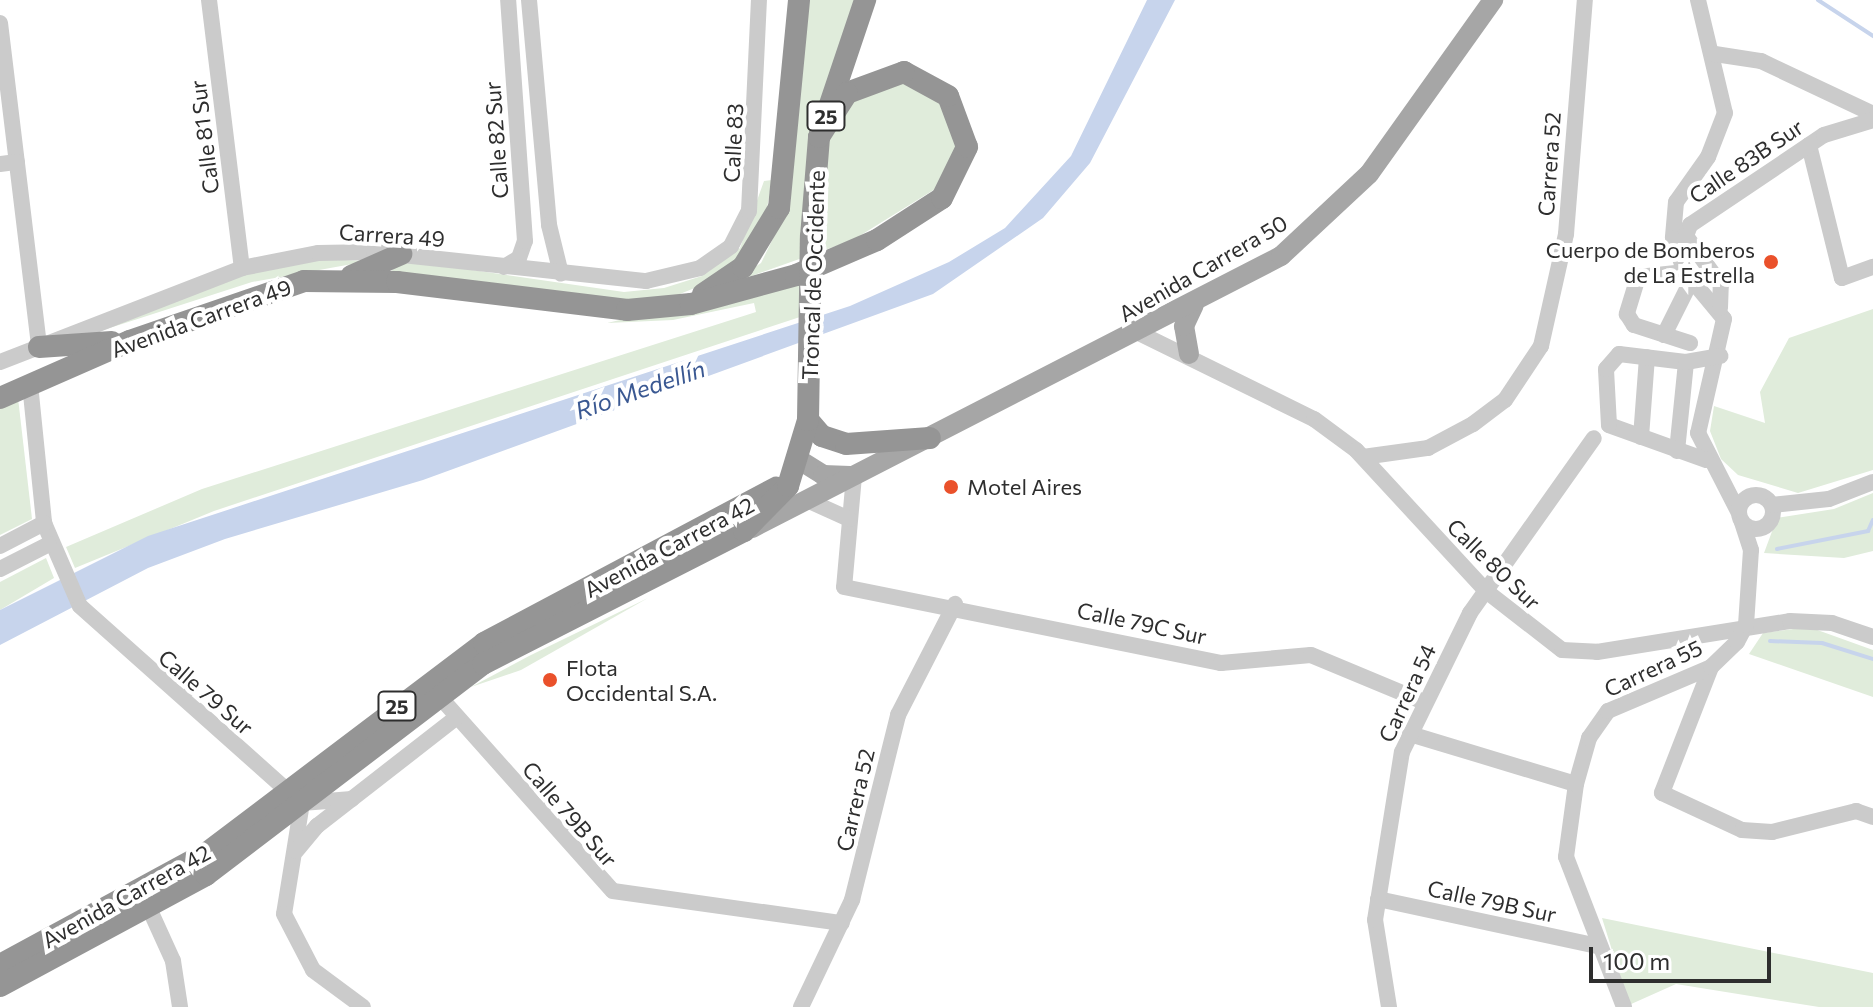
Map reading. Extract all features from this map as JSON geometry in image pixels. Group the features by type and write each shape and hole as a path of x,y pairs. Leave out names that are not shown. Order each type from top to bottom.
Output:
{"highway":[{"name":"Troncal de Occidente","path":"649,310 722,284 772,224 786,173 799,0"},
{"name":"Troncal de Occidente","path":"801,461 808,420 811,237 819,137 865,0"},
{"path":"649,310 796,275 877,240 942,198 967,147 948,96 904,72 847,93 819,137"},
{"path":"346,278 401,254"},
{"name":"Avenida Carrera 49","path":"0,398 130,341 280,287 346,278 649,310"},
{"path":"39,347 130,341"},
{"path":"808,420 822,436 846,444 930,438"},
{"name":"Avenida Carrera 42","path":"357,748 419,712 449,707 504,652 744,531 775,504 801,461"},
{"name":"Avenida Carrera 42","path":"0,986 149,908 357,748 461,658 741,511 801,461"},
{"path":"357,748 410,738 449,707"},
{"name":"Avenida Carrera 42","path":"0,965 177,872 295,797"}],"main road":[{"name":"Avenida Carrera 50","path":"744,531 1194,305 1281,256 1345,202 1493,0"},
{"path":"1189,354 1184,326 1194,305"},
{"path":"801,461 823,475 854,476"}],"street":[{"name":"Calle 81 Sur","path":"209,0 242,268"},
{"name":"Calle 82 Sur","path":"504,267 519,258 525,241 508,0"},
{"name":"Calle 82 Sur","path":"529,0 549,225 561,274"},
{"name":"Calle 83","path":"700,268 731,246 749,211 759,0"},
{"name":"Carrera 52","path":"1363,457 1428,448 1473,424 1505,400 1541,346 1566,234 1585,0"},
{"path":"1698,0 1726,100 1722,128 1672,217 1689,276 1720,308 1720,356 1698,420 1706,460 1740,517 1751,550 1746,625"},
{"path":"0,23 8,163 39,347"},
{"path":"1715,54 1761,61 1873,114"},
{"name":"Calle 83B Sur","path":"1720,308 1721,285 1687,230 1809,145 1873,120"},
{"path":"1809,145 1842,278 1873,267"},
{"name":"Carrera 49","path":"0,362 242,268 318,253 401,254 561,274 667,280 700,268"},
{"path":"1689,276 1647,274 1634,284 1628,320 1690,343"},
{"path":"1664,335 1689,276"},
{"name":"Calle 80 Sur","path":"1139,333 1189,354 1247,390 1314,419 1363,457 1486,591 1550,644 1581,653 1746,625 1832,623 1873,637"},
{"path":"1706,460 1609,425 1606,369 1619,354 1686,362 1720,356"},
{"path":"1641,437 1647,357"},
{"path":"1677,451 1686,362"},
{"name":"Calle 79 Sur","path":"30,384 44,523 49,544 58,566 94,623 295,797"},
{"name":"Carrera 54","path":"1389,1007 1376,947 1378,899 1410,734 1424,702 1486,591 1594,438"},
{"path":"807,500 849,519 854,476"},
{"path":"1720,479 1772,505 1829,499 1873,482"},
{"path":"1740,517 1754,494"},
{"path":"1751,550 1767,524 1772,505"},
{"path":"1740,517 1767,524"},
{"name":"Calle 79C Sur","path":"849,519 844,587 955,604 1221,663 1311,655 1424,702"},
{"path":"44,523 1,545 5,566 49,544"},
{"name":"Carrera 52","path":"801,1007 842,923 898,715 955,604"},
{"name":"Carrera 55","path":"1624,1007 1566,857 1576,784 1589,738 1608,711 1711,667 1746,625"},
{"path":"1711,667 1662,793 1742,830 1772,832 1856,811 1873,817"},
{"path":"296,852 449,707"},
{"name":"Calle 79B Sur","path":"449,707 613,891 842,923"},
{"path":"1410,734 1576,784"},
{"path":"354,798 295,797 296,852 284,905 289,932 313,970 363,1007"},
{"name":"Calle 79B Sur","path":"1378,899 1598,946"},
{"path":"149,908 173,961 180,1007"}],"green space":[{"path":"809,0 858,0 811,139 801,237 830,136 861,90 908,79 941,95 959,133 948,181 853,240 729,284 761,263 790,204"},
{"path":"772,180 766,214 747,250 707,283 670,298 625,302 388,274 404,260 624,292 664,288 702,276 740,248 764,181"},
{"path":"318,259 369,261 252,282 88,335 234,276"},
{"path":"800,278 800,317 214,511 75,568 66,547 202,489 756,312 754,303 673,320 607,323"},
{"path":"1873,309 1873,470 1798,493 1738,475 1721,459 1710,431 1714,406 1765,423 1760,392 1789,338"},
{"path":"18,398 32,519 0,535 0,408"},
{"path":"1873,493 1873,551 1844,558 1764,553 1777,518 1834,509"},
{"path":"46,558 54,578 0,610 0,582"},
{"path":"648,598 521,670 471,687 529,656"},
{"path":"1809,627 1873,650 1873,697 1749,654 1763,633"},
{"path":"1602,918 1873,973 1873,1007 1819,1007 1676,984 1629,1005"}],"water":[{"name":"Río Medellín","path":"1147,0 1175,0 1090,163 1043,218 933,294 423,480 225,539 148,568 0,645 0,610 148,536 850,306 949,262 1005,228 1071,156"}],"waterway":[{"path":"1818,0 1873,36"},
{"path":"1777,549 1868,531 1873,520"},
{"path":"1770,641 1822,643 1873,659"}],"place":[{"name":"Cuerpo de Bomberos de La Estrella","path":"1771,262"},
{"name":"Motel Aires","path":"951,487"},
{"name":"Flota Occidental S.A.","path":"550,680"}]}
